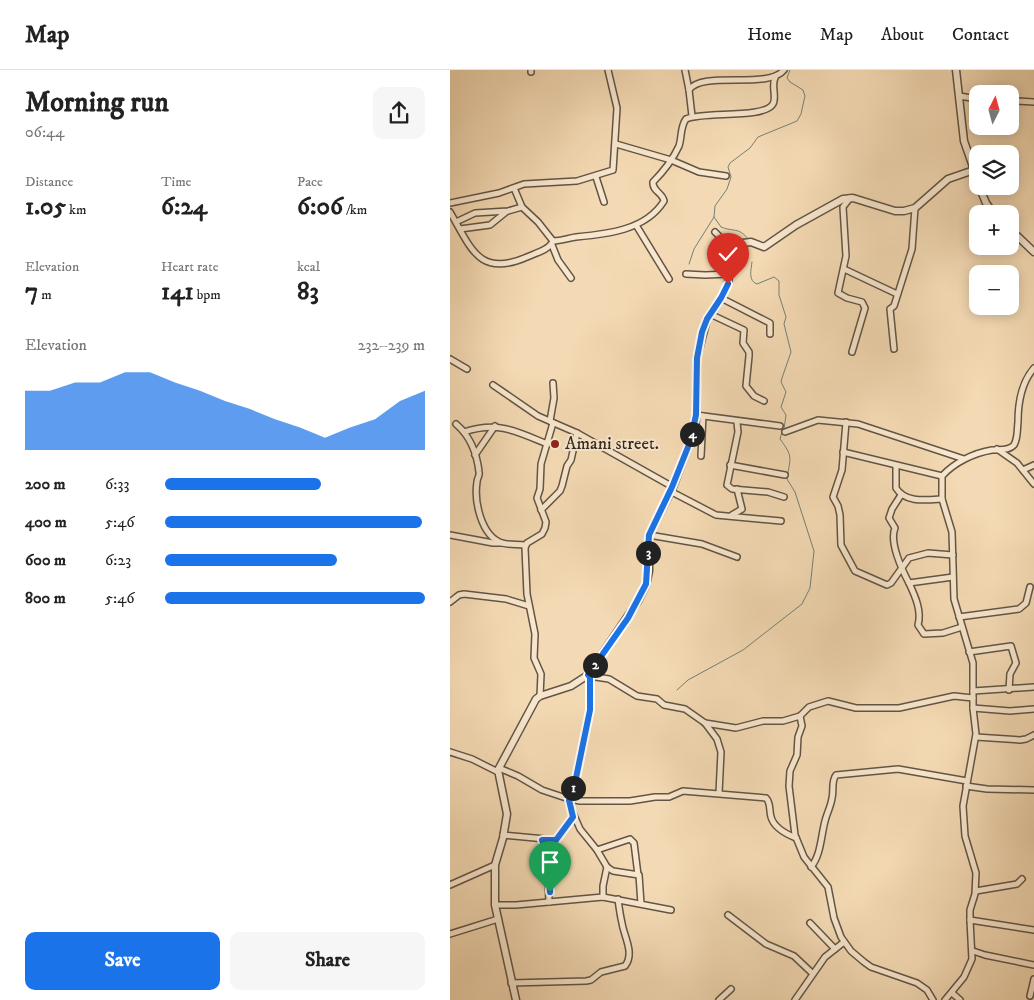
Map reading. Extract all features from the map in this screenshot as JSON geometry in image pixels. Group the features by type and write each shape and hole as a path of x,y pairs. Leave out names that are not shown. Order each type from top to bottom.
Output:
{"street":[{"path":"450,203 498,193 524,184 570,182 613,170 618,108 608,70"},
{"path":"685,70 692,116"},
{"path":"450,212 474,252 484,261 508,264 552,243 605,234 636,225 659,209 664,200 663,196 654,189 653,182 670,160 679,144 684,122 692,116 753,113 770,107 774,101 772,86 774,78 784,70"},
{"path":"956,70 964,141 969,156"},
{"path":"689,90 691,86 702,82 728,79 774,78"},
{"path":"959,96 969,98"},
{"path":"1019,101 1034,102"},
{"path":"616,144 670,160 699,172 726,176"},
{"path":"731,257 738,246 743,243 751,242 764,247 837,201 850,198 899,212 914,208 948,179 969,172"},
{"path":"596,176 604,202"},
{"path":"514,188 522,207 538,222 552,243 558,260 571,278"},
{"path":"850,198 843,207 846,248 844,269 838,293 847,298 862,302 865,308 852,352"},
{"path":"450,228 458,225 475,213 508,211 522,207"},
{"path":"894,349 890,310 894,306 912,248 914,208"},
{"path":"458,225 490,226 508,211"},
{"path":"636,225 670,279"},
{"path":"701,456 697,358 702,332 710,314 721,298 730,274 731,257 725,242 715,232"},
{"path":"1019,238 1034,252"},
{"path":"844,269 897,294"},
{"path":"686,274 705,276 730,274"},
{"path":"721,298 770,322 770,334"},
{"path":"710,314 744,330 743,343 749,352 746,386 754,396 764,401"},
{"path":"450,359 467,369"},
{"path":"843,452 942,476 964,459 978,453 1008,449 1015,444 1018,432 1020,395 1027,376 1034,368"},
{"path":"450,535 493,544 525,545 544,532 546,522 537,498 540,488 541,464 552,422 553,383"},
{"path":"493,385 538,416 576,433 712,514 781,521"},
{"path":"700,416 780,426"},
{"path":"516,1000 511,984 496,905 495,865 506,814 499,770 536,700 540,696 571,686 589,676 628,618 646,584 649,535 671,489 700,416"},
{"path":"785,432 818,420 846,422 870,427 924,447 964,459"},
{"path":"737,422 738,432 727,486 737,489 768,492 784,497"},
{"path":"846,422 842,470 832,497 838,506 840,515 841,545 855,571 887,585 891,583 902,569 908,558 928,553 953,555"},
{"path":"456,424 472,444 475,455 480,474 477,482 477,498 482,520 493,537 502,543"},
{"path":"464,432 479,427 495,426 508,428 547,444"},
{"path":"475,455 495,426"},
{"path":"542,510 562,486 567,466 571,460 576,433"},
{"path":"997,450 1012,459 1034,484"},
{"path":"730,465 785,474"},
{"path":"1023,470 1034,465"},
{"path":"896,466 896,488 901,494 915,499 942,499"},
{"path":"942,476 942,499 952,532 954,593 972,663 972,698 976,737 963,806 964,823 976,873 976,891 970,920 973,951 970,966 945,1000"},
{"path":"730,516 742,509 737,489"},
{"path":"901,494 889,518 895,528 893,534 898,552 898,560 917,602 920,619 918,625 924,634 943,633 962,627"},
{"path":"649,535 702,544 736,557"},
{"path":"525,545 526,580 535,634 534,658 541,674 540,696"},
{"path":"909,583 953,577"},
{"path":"959,617 1019,608 1026,603 1030,587"},
{"path":"450,602 459,595 464,594 506,599 529,606"},
{"path":"969,652 1011,646 1016,663 1010,674 1009,690"},
{"path":"589,676 608,679 637,696 656,699 664,705 685,709 705,723 717,738 720,752 719,793"},
{"path":"589,676 590,710 576,778 569,800 573,817 607,867 613,871 638,875"},
{"path":"973,691 1034,687"},
{"path":"705,723 736,728 764,721 783,721 800,716 809,707 828,701 856,708 899,708 954,696 972,698"},
{"path":"973,708 1010,712 1034,709"},
{"path":"800,716 802,726 798,737 797,755 790,771 789,786 796,838 804,857 828,887 834,918 844,942 864,962 872,967 918,983 927,990 933,1000"},
{"path":"976,737 1026,740 1034,735"},
{"path":"450,752 472,758 518,776 534,786 569,800 614,802 669,797 683,791 768,798 772,821 780,830 796,838"},
{"path":"811,867 817,858 831,806 834,790 833,780 836,775 898,769 987,789 1034,790"},
{"path":"503,835 556,840 573,817"},
{"path":"597,850 630,839 634,843 640,879 641,904"},
{"path":"542,840 548,854 549,902"},
{"path":"450,886 495,865"},
{"path":"603,897 607,867"},
{"path":"976,891 1017,884 1022,879"},
{"path":"496,905 603,897 671,910"},
{"path":"511,984 586,981 591,980 601,972 625,966 629,958 629,948 621,921 618,899"},
{"path":"728,915 766,944 794,956 812,973"},
{"path":"450,934 498,919"},
{"path":"970,920 1034,930"},
{"path":"810,923 835,949"},
{"path":"795,1000 812,973 825,957 844,942"},
{"path":"973,951 1034,965"},
{"path":"1030,996 1034,979"},
{"path":"719,1000 731,990"},
{"path":"952,992 960,1000"}],"waterway":[{"path":"689,264 694,249 714,217 715,206 727,189 731,177 728,167 730,163 750,148 758,137 797,121 801,114 805,96 803,90 787,78 790,70"},
{"path":"714,217 721,227 739,231 748,239"},
{"path":"752,262 751,275 754,283 757,284 774,277 779,281 779,295 786,317 784,324 791,352 781,382 786,392 781,407 786,415 784,429"},
{"path":"677,690 688,680 743,650 802,604 810,588 814,551 795,492 787,479 790,458 780,439 782,432"}],"place":[{"name":"Amani street.","path":"555,444"}],"route":[{"path":"550,892 548,854 542,840 556,840 573,817 569,800 576,778 590,710 590,677 588,675 628,618 646,584 649,535 672,487 690,442 696,415 698,387 696,370 702,332 707,319 728,284"}]}
